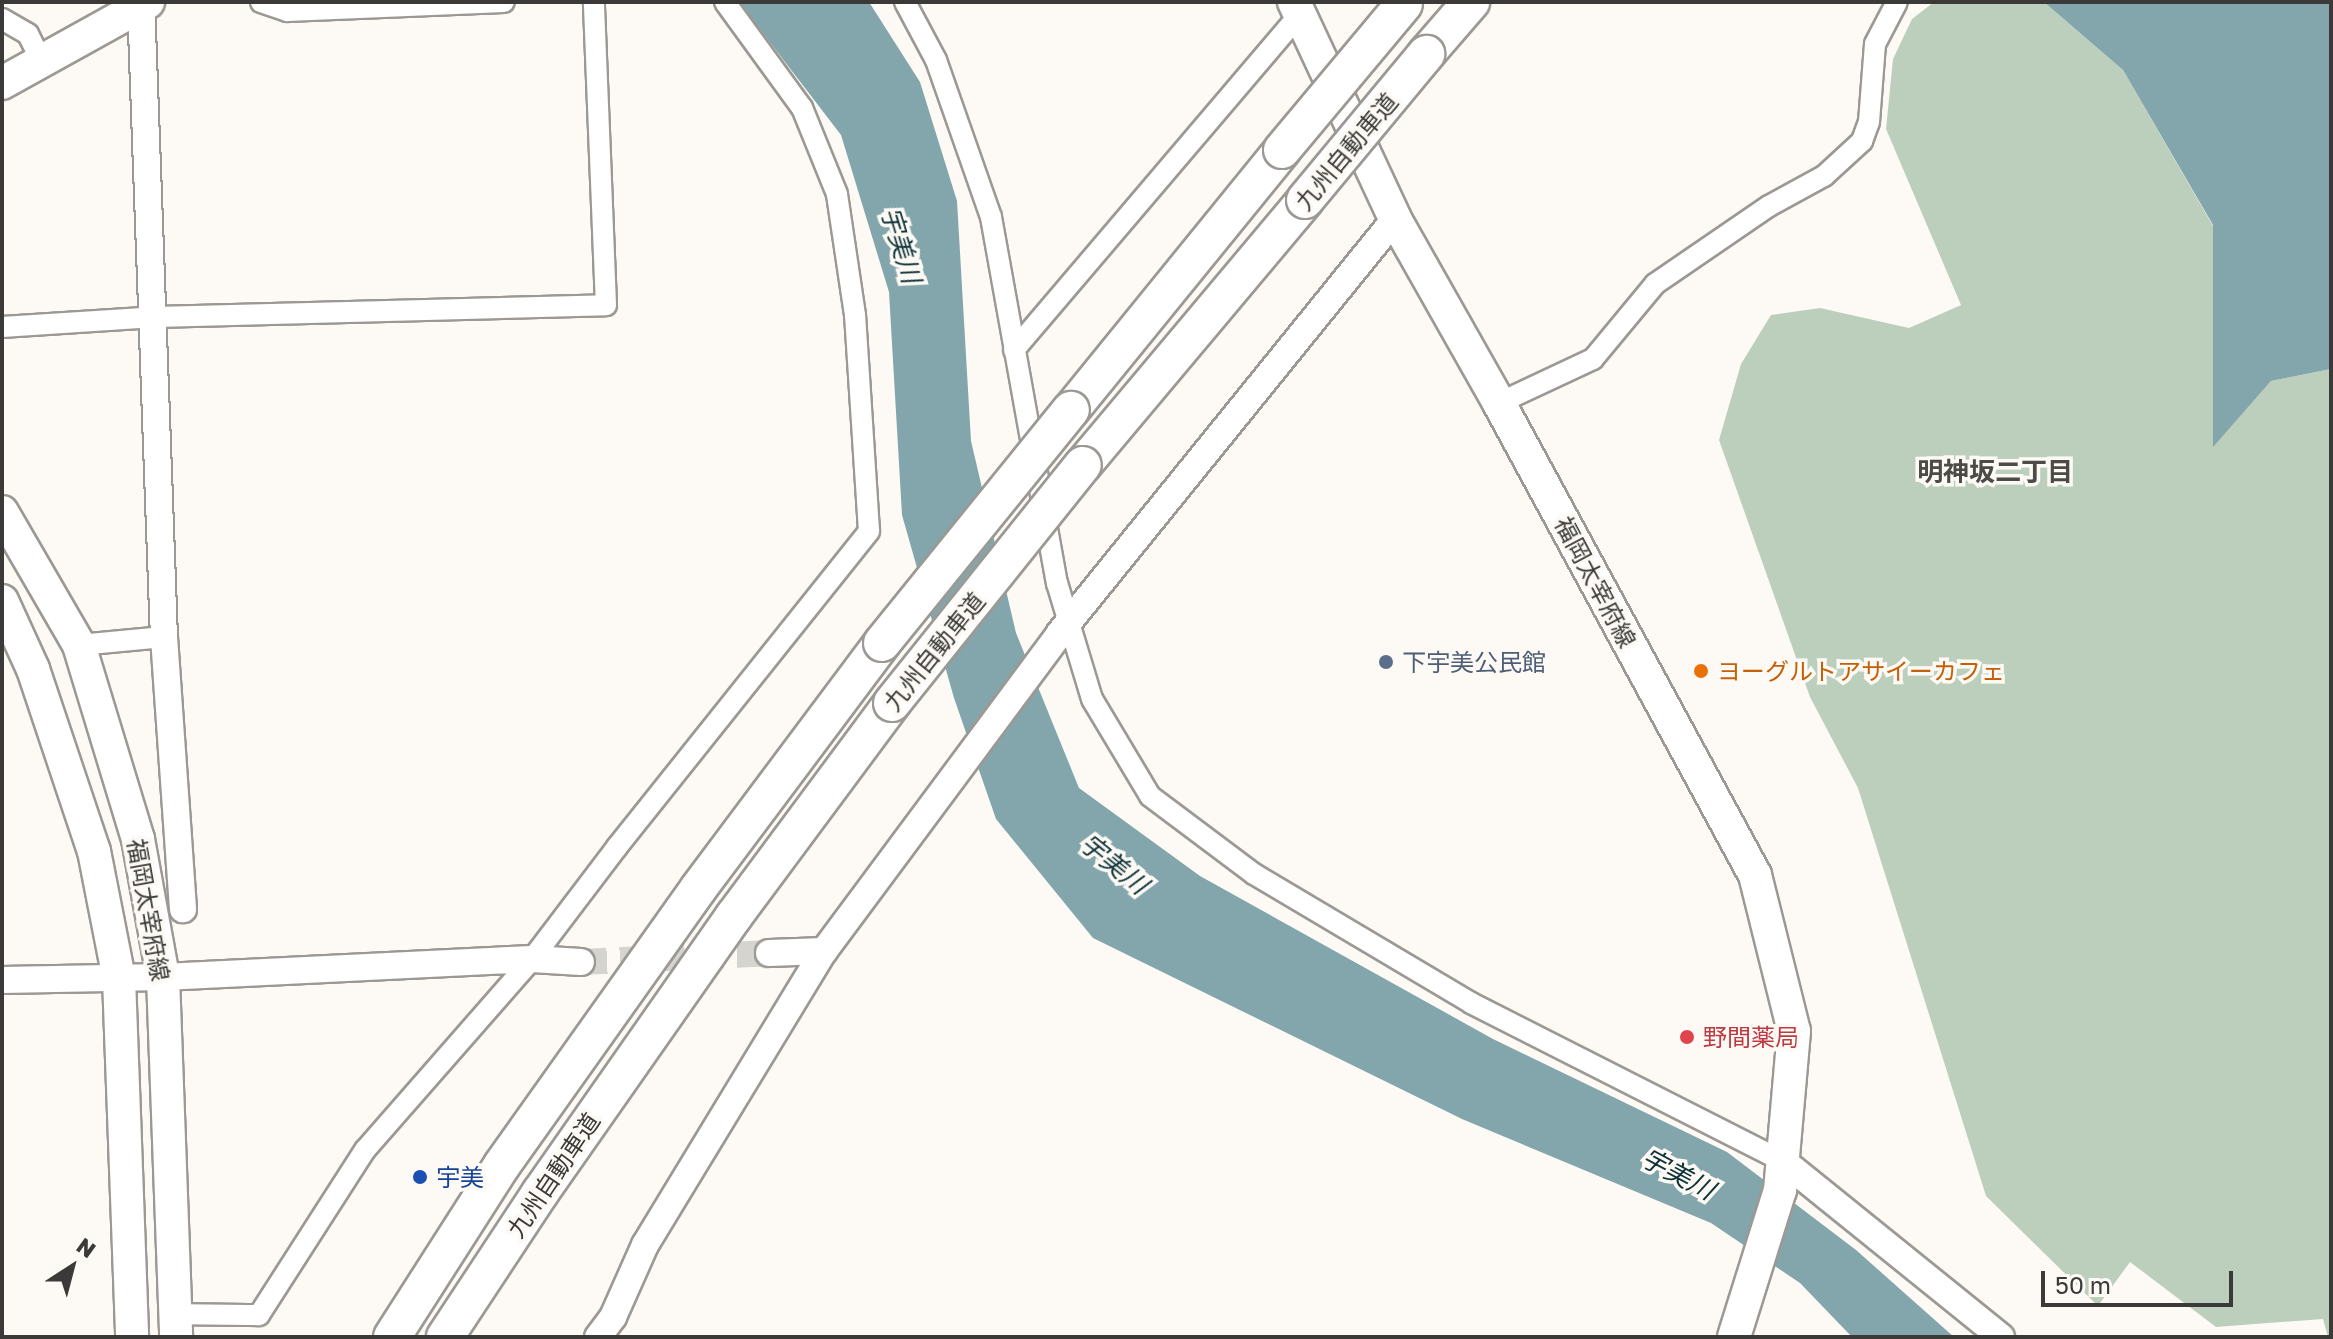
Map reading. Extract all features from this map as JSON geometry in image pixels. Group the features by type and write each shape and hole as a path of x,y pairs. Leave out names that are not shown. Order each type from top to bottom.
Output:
{"highway":[{"name":"九州自動車道","path":"445,1337 540,1193 716,941 892,703 1083,465 1471,2"},
{"name":"九州自動車道","path":"392,1337 511,1152 708,876 882,643 1404,3"}],"main road":[{"path":"2,83 143,3"},
{"name":"福岡太宰府線","path":"1297,8 1395,219 1499,403 1755,875 1794,1031 1781,1176 1734,1337"},
{"name":"福岡太宰府線","path":"2,512 79,645 138,839 163,977 176,1325"},
{"name":"福岡太宰府線","path":"2,601 33,669 94,851 119,978 132,1337"}],"street":[{"path":"261,2 287,11 504,2"},
{"path":"2,327 155,317 606,305 594,2"},
{"path":"176,1325 259,1315 365,1150 532,959 617,847 869,531 855,315 837,194 802,108 725,2"},
{"path":"905,2 936,60 991,217 1064,628 1092,699 1150,796 1254,874 1471,1003 1781,1176 2001,1337"},
{"path":"1499,403 1593,359 1655,284 1769,206 1824,176 1862,141 1869,122 1875,44 1897,2"},
{"path":"143,3 164,637 183,909"},
{"path":"1014,350 1297,8"},
{"path":"3,13 28,34 41,61"},
{"path":"598,1337 613,1317 645,1245 824,951 1064,628 1395,219"},
{"path":"79,645 164,637"},
{"path":"769,953 824,951"},
{"path":"2,980 163,977 532,959 581,962"}],"green space":[{"path":"1934,2 2044,2 2123,70 2213,226 2213,446 2271,381 2331,369 2331,1337 2328,1337 2323,1319 2216,1327 2130,1262 2098,1306 1986,1196 1858,788 1810,697 1719,440 1741,364 1771,315 1820,308 1909,328 1961,305 1886,129 1893,59 1912,19"}],"water":[{"name":"宇美川","path":"739,2 869,2 920,82 957,201 971,441 1016,633 1079,788 1200,876 1493,1039 1727,1152 1856,1250 1954,1337 1852,1337 1800,1283 1711,1223 1462,1119 1093,938 996,819 954,698 902,515 889,292 841,135"},
{"path":"2044,2 2331,2 2331,369 2271,381 2213,447 2213,225 2123,70"}],"tunnel":[{"path":"581,962 769,953"}],"place":[{"name":"下宇美公民館","path":"1386,662"},
{"name":"ヨーグルトアサイーカフェ","path":"1701,671"},
{"name":"野間薬局","path":"1687,1037"},
{"name":"宇美","path":"420,1177"}],"district":[{"name":"明神坂二丁目","path":"1995,472"}]}
